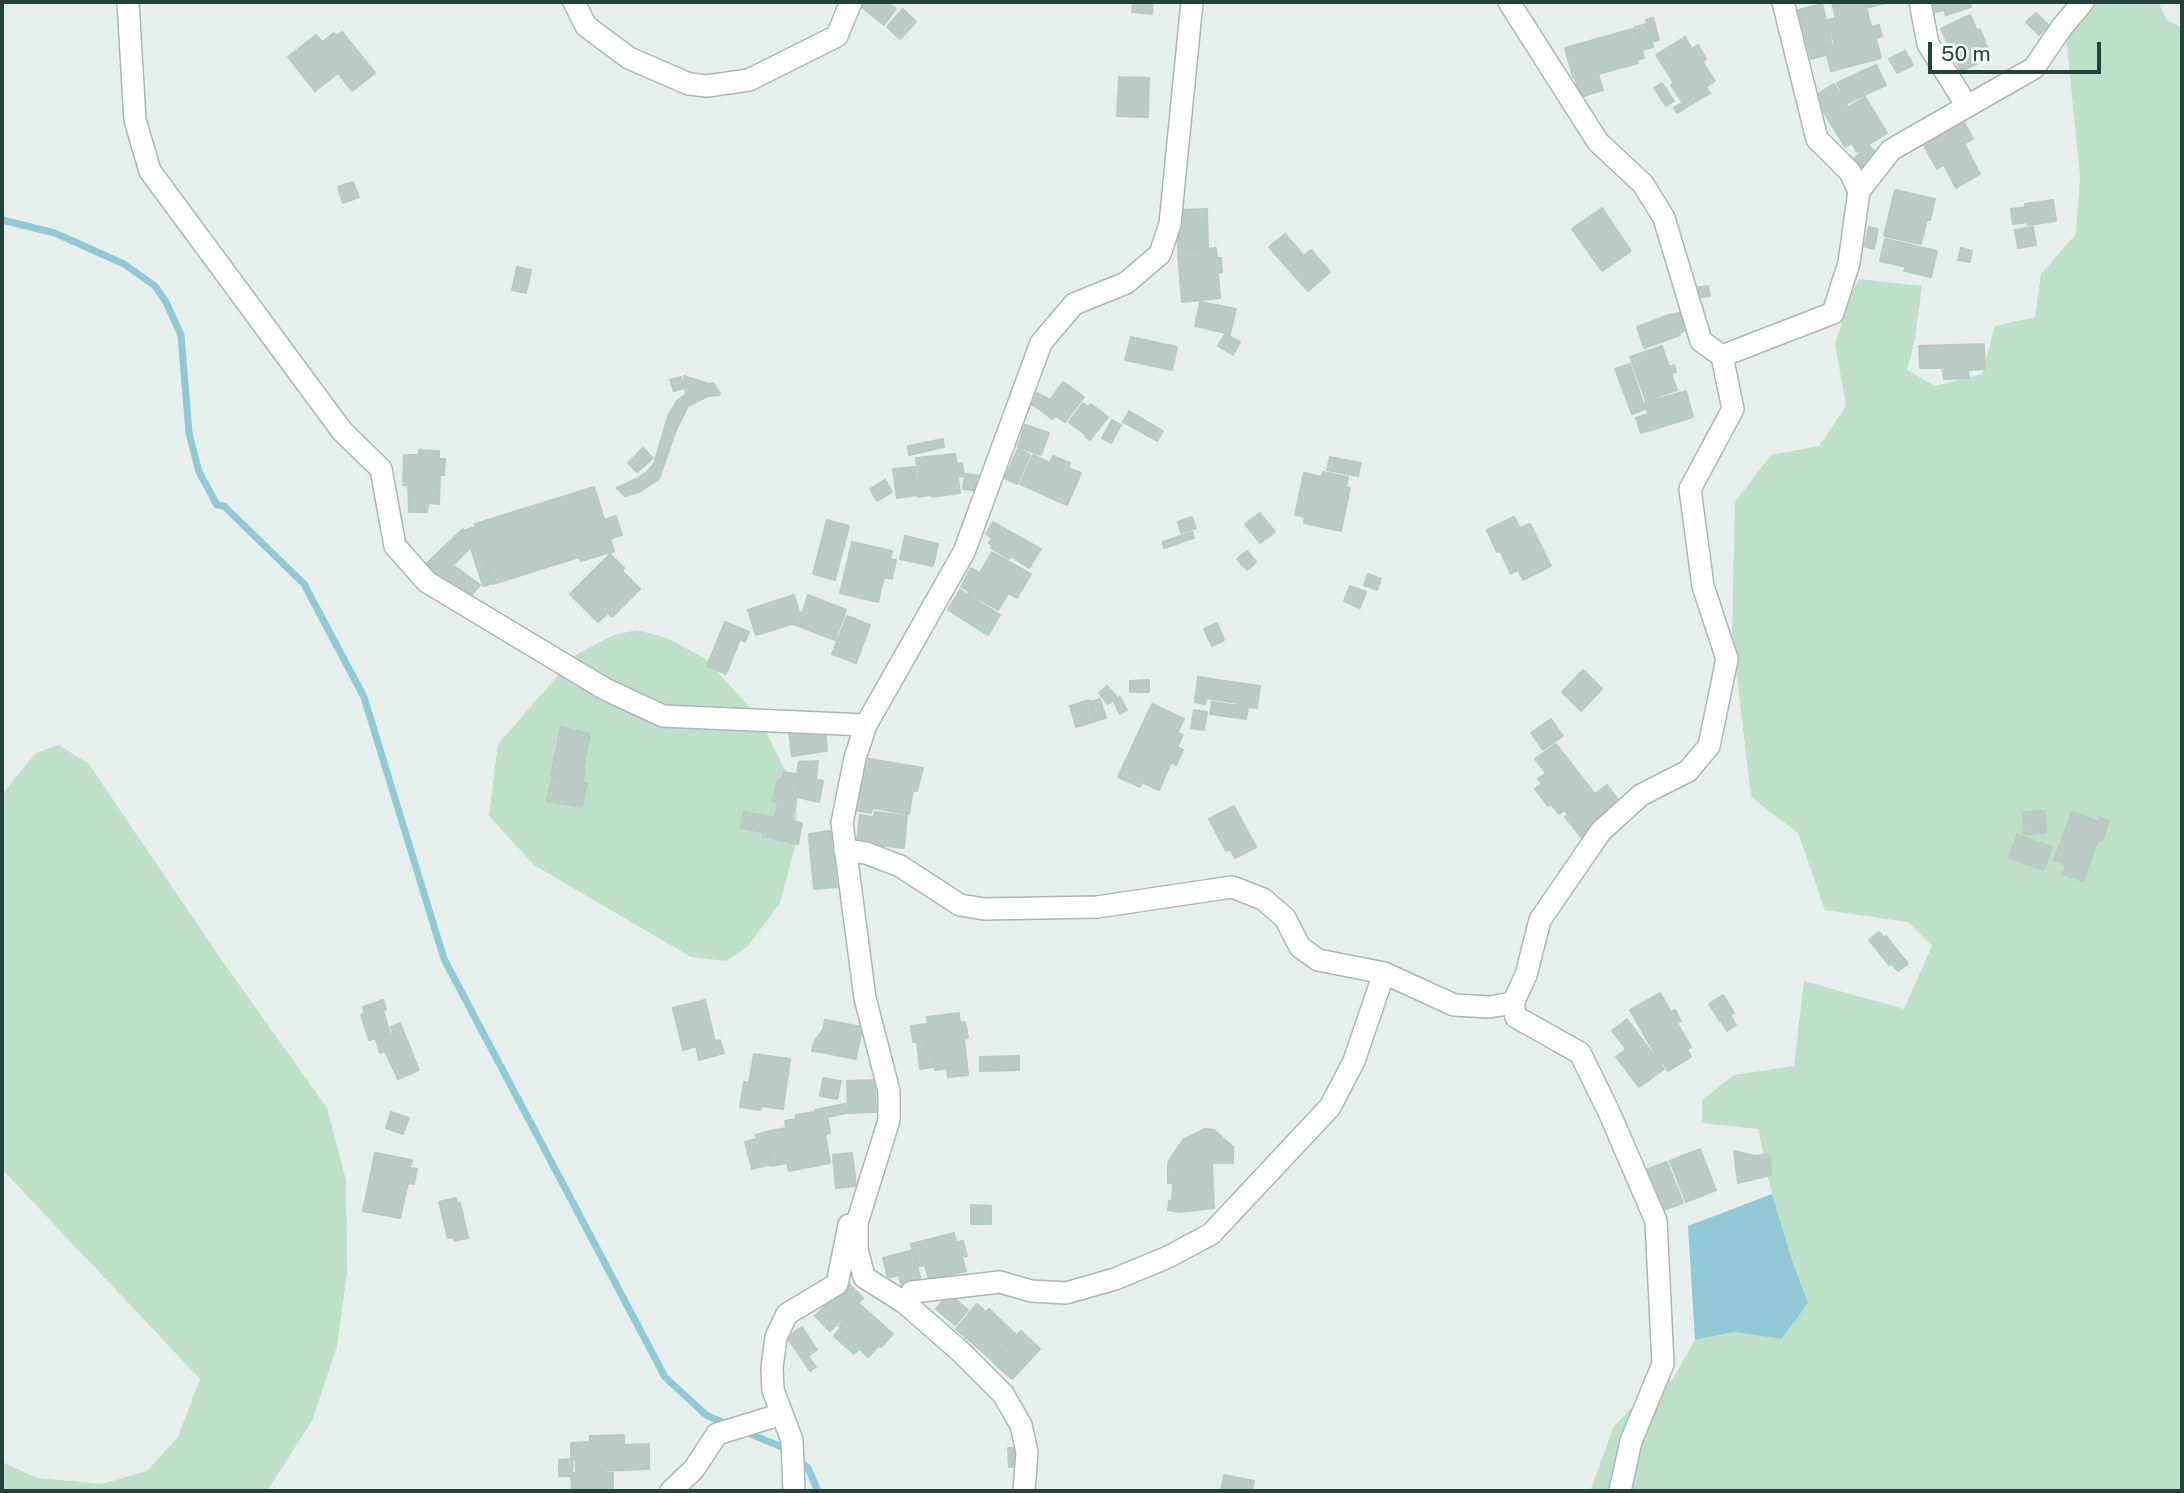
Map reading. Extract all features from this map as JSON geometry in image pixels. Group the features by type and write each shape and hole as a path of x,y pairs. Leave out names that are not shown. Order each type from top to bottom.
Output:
{"street":[{"path":"128,2 135,120 150,171 342,431 381,469 395,546 427,582 605,689 663,716 866,725"},
{"path":"574,2 586,26 629,58 689,84 707,86 749,80 837,36 851,2"},
{"path":"1024,1491 1027,1452 1021,1425 1003,1394 961,1352 905,1303 864,1277 857,1249 857,1223 889,1120 889,1091 865,998 842,823 855,758 866,725 964,552 1041,343 1074,304 1126,283 1160,254 1170,224 1192,2"},
{"path":"1509,2 1598,142 1643,184 1664,218 1701,341 1722,356 1733,409 1690,489 1703,586 1727,659 1709,746 1688,771 1641,795 1601,831 1540,920 1526,975 1513,1003 1516,1017 1580,1053 1609,1112 1656,1221 1663,1364 1631,1441 1620,1491"},
{"path":"1783,2 1817,139 1850,172 1859,191"},
{"path":"1920,2 1928,44 1967,106"},
{"path":"1722,356 1833,313 1849,263 1859,191 1891,150 2034,68 2083,2"},
{"path":"845,850 866,853 900,866 960,905 984,909 1097,907 1232,887 1263,899 1285,918 1300,947 1318,960 1384,973 1454,1005 1489,1007 1513,1003"},
{"path":"905,1303 912,1292 1000,1282 1031,1291 1066,1293 1115,1279 1168,1257 1211,1234 1330,1107 1354,1061 1384,973"},
{"path":"794,1491 792,1440 773,1390 772,1368 776,1337 787,1314 837,1284 850,1222 857,1223"},
{"path":"671,1491 694,1469 717,1434 782,1414"}],"green space":[{"path":"2092,2 2158,2 2167,20 2182,27 2182,1491 1590,1491 1614,1426 1643,1396 1673,1379 1695,1340 1733,1332 1782,1339 1808,1303 1772,1194 1758,1129 1702,1123 1702,1100 1734,1075 1794,1066 1804,981 1904,1009 1932,946 1908,922 1825,910 1798,833 1751,797 1732,633 1735,502 1771,455 1819,446 1846,406 1835,344 1849,298 1859,279 1922,286 1915,339 1907,370 1935,386 1982,374 1995,326 2035,317 2041,274 2076,234 2080,177 2066,38"},
{"path":"637,630 667,638 706,659 759,718 797,794 796,843 780,903 748,946 726,961 691,957 534,865 489,816 498,744 577,654 614,635"},
{"path":"59,745 89,764 218,955 327,1108 346,1180 347,1273 337,1346 312,1421 267,1491 2,1491 2,1462 37,1478 102,1484 147,1471 178,1437 200,1379 2,1169 2,794 36,753"}],"water":[{"path":"1772,1194 1808,1303 1782,1339 1733,1332 1695,1340 1688,1226"}],"building":[{"path":"861,2 887,2 896,9 884,25 859,5"},
{"path":"1133,2 1153,2 1152,14 1132,12"},
{"path":"1832,2 1885,2 1885,3 1835,16"},
{"path":"1932,2 1970,2 1971,7 1946,15 1944,10 1935,12"},
{"path":"1822,4 1832,45 1823,47 1825,55 1811,59 1798,10"},
{"path":"903,9 916,22 900,39 887,27"},
{"path":"1867,10 1871,27 1879,25 1882,36 1876,38 1881,58 1831,71 1825,48 1835,46 1828,20"},
{"path":"2036,13 2049,26 2039,35 2026,22"},
{"path":"1970,15 1977,31 1980,29 1991,57 1961,71 1941,29"},
{"path":"1653,18 1659,40 1652,42 1646,20"},
{"path":"1647,24 1653,47 1642,50 1635,27"},
{"path":"1636,28 1644,58 1573,77 1565,48"},
{"path":"342,32 375,73 352,91 338,73 315,91 288,57 316,35 322,42 334,33 337,36"},
{"path":"1685,37 1692,49 1698,45 1706,59 1702,61 1715,81 1682,102 1671,85 1674,83 1656,55"},
{"path":"1905,51 1913,65 1897,73 1889,59"},
{"path":"1636,59 1638,63 1598,74 1603,90 1580,97 1575,77"},
{"path":"1876,65 1886,85 1847,103 1837,83"},
{"path":"1119,77 1149,78 1148,117 1117,116"},
{"path":"1662,83 1674,101 1666,106 1654,88"},
{"path":"1834,84 1848,107 1865,97 1887,133 1857,152 1852,143 1845,147 1814,96"},
{"path":"1706,87 1710,93 1677,113 1674,108"},
{"path":"1962,118 1973,139 1964,144 1980,174 1956,188 1944,165 1937,169 1921,140"},
{"path":"1868,145 1876,153 1862,167 1854,159"},
{"path":"353,182 359,197 343,203 338,187"},
{"path":"1895,190 1935,199 1921,244 1884,236"},
{"path":"2053,200 2056,221 2028,225 2025,204"},
{"path":"2026,207 2028,222 2013,224 2011,209"},
{"path":"1602,208 1631,251 1602,271 1572,229"},
{"path":"1207,209 1208,247 1178,250 1179,218 1184,218 1184,210"},
{"path":"1869,227 1878,229 1874,249 1864,246"},
{"path":"2033,227 2036,245 2018,248 2015,230"},
{"path":"1285,234 1304,256 1311,250 1330,272 1308,291 1269,247"},
{"path":"1885,239 1937,251 1931,277 1904,271 1906,267 1880,261"},
{"path":"1216,248 1217,258 1221,258 1222,272 1218,272 1220,298 1182,302 1178,252"},
{"path":"1961,248 1972,251 1970,262 1958,260"},
{"path":"517,267 531,270 526,293 512,290"},
{"path":"1708,286 1710,296 1696,298 1695,288"},
{"path":"1200,302 1236,309 1230,334 1195,326"},
{"path":"1682,312 1688,329 1679,333 1673,315"},
{"path":"1672,314 1680,335 1644,348 1637,327"},
{"path":"1225,334 1240,342 1233,355 1218,346"},
{"path":"1131,337 1177,347 1172,370 1125,360"},
{"path":"1984,344 1985,369 1968,370 1969,378 1944,379 1943,368 1920,368 1919,346"},
{"path":"1662,346 1669,367 1674,365 1676,372 1671,373 1677,390 1646,401 1630,357"},
{"path":"1630,364 1645,409 1632,414 1615,369"},
{"path":"684,376 713,383 720,393 688,406 676,430 659,479 639,492 625,496 617,488 647,472 654,464 668,416 677,401 686,394"},
{"path":"681,377 684,388 674,391 670,380"},
{"path":"1063,382 1084,397 1065,422 1056,416 1052,419 1042,411"},
{"path":"1686,391 1693,417 1641,433 1636,418 1648,414 1645,403"},
{"path":"1037,393 1050,400 1042,411 1032,405"},
{"path":"1083,403 1088,407 1091,404 1108,417 1090,440 1069,422"},
{"path":"1129,411 1163,431 1157,441 1123,422"},
{"path":"1112,420 1121,425 1111,443 1102,438"},
{"path":"1025,425 1049,433 1041,455 1018,447"},
{"path":"943,439 944,447 909,455 908,446"},
{"path":"643,448 653,458 637,472 628,463"},
{"path":"1018,449 1030,455 1017,484 1005,478"},
{"path":"419,450 439,451 439,459 445,459 444,475 440,475 439,504 428,503 427,512 409,512 408,485 403,485 404,455 419,455"},
{"path":"955,454 957,464 962,463 964,476 958,477 960,493 932,497 930,479 919,480 916,458"},
{"path":"1033,455 1050,463 1053,456 1070,463 1068,468 1081,473 1067,505 1020,484"},
{"path":"1330,457 1361,463 1358,476 1327,470"},
{"path":"915,467 918,495 897,498 893,469"},
{"path":"1323,472 1348,477 1346,487 1350,488 1341,531 1304,523 1305,517 1295,515 1304,473 1322,477"},
{"path":"965,474 982,476 980,491 963,489"},
{"path":"930,479 932,495 918,497 916,480"},
{"path":"885,480 892,492 877,501 870,489"},
{"path":"594,487 614,551 581,561 579,557 493,584 475,524"},
{"path":"1260,513 1275,532 1260,543 1245,524"},
{"path":"616,516 622,535 610,539 604,520"},
{"path":"1192,517 1196,528 1181,533 1178,522"},
{"path":"1514,517 1520,528 1530,524 1551,566 1523,580 1518,570 1511,574 1487,530"},
{"path":"827,520 849,526 835,580 813,574"},
{"path":"993,522 1041,549 1029,568 1011,556 1009,559 991,548 993,546 989,543 992,538 986,534"},
{"path":"476,527 493,583 483,586 465,530"},
{"path":"463,529 469,549 453,565 480,585 467,600 425,565"},
{"path":"1192,532 1194,538 1164,548 1163,542"},
{"path":"905,536 938,544 933,566 900,559"},
{"path":"852,542 892,551 890,559 896,560 892,579 884,577 878,602 840,593"},
{"path":"1247,551 1256,562 1247,570 1237,559"},
{"path":"992,552 1031,574 1017,598 1008,593 998,610 961,587 971,568 980,573"},
{"path":"610,554 640,589 612,617 608,613 598,622 570,594"},
{"path":"1368,574 1381,579 1377,590 1364,585"},
{"path":"1350,586 1366,592 1360,608 1344,601"},
{"path":"960,590 1000,615 988,635 948,610"},
{"path":"794,595 799,612 794,614 792,624 756,635 748,610"},
{"path":"808,595 846,610 835,640 793,624 795,614 803,612"},
{"path":"847,616 870,625 856,663 832,654"},
{"path":"725,622 749,632 745,642 740,639 726,674 707,666"},
{"path":"1217,623 1224,640 1212,646 1204,629"},
{"path":"1583,670 1602,689 1581,711 1562,692"},
{"path":"1198,677 1260,686 1257,708 1206,698 1205,704 1195,702"},
{"path":"1149,680 1149,692 1130,692 1130,681"},
{"path":"1107,686 1116,696 1108,704 1099,693"},
{"path":"1120,697 1127,710 1120,714 1113,700"},
{"path":"1100,699 1106,718 1096,721 1090,702"},
{"path":"1089,700 1096,721 1076,727 1070,706"},
{"path":"1212,702 1248,707 1246,719 1210,714"},
{"path":"1152,704 1184,719 1177,733 1183,735 1177,747 1183,750 1176,765 1171,762 1159,790 1142,782 1140,787 1118,777"},
{"path":"1194,710 1207,712 1204,730 1191,728"},
{"path":"1551,719 1563,736 1543,750 1531,733"},
{"path":"561,727 590,734 583,782 551,775"},
{"path":"825,727 827,751 792,756 789,732"},
{"path":"1556,744 1595,794 1568,815 1564,810 1559,814 1551,804 1548,806 1535,789 1542,784 1538,779 1546,773 1535,759"},
{"path":"865,758 923,768 917,791 913,790 909,814 872,808 871,813 855,810"},
{"path":"818,761 816,778 797,773 799,762"},
{"path":"784,772 801,775 792,819 775,815 778,802 773,801 778,779 782,780"},
{"path":"801,776 823,781 819,802 797,797"},
{"path":"552,777 587,784 582,807 547,801"},
{"path":"1607,785 1622,805 1581,837 1565,817"},
{"path":"1234,806 1256,847 1235,858 1230,849 1226,851 1209,819"},
{"path":"2045,811 2046,833 2024,834 2023,812"},
{"path":"744,812 766,816 762,832 741,828"},
{"path":"875,812 907,816 904,848 857,840 860,815 874,817"},
{"path":"2072,812 2099,822 2100,818 2109,821 2102,841 2098,840 2083,881 2063,874 2066,865 2054,860"},
{"path":"766,816 802,823 798,844 762,836"},
{"path":"830,831 832,845 810,847 809,834"},
{"path":"2017,835 2052,847 2044,870 2009,858"},
{"path":"832,847 837,887 814,889 810,849"},
{"path":"1879,932 1884,938 1886,936 1908,964 1898,971 1891,963 1889,965 1869,940"},
{"path":"1660,993 1671,1012 1675,1010 1681,1021 1677,1023 1691,1047 1661,1064 1630,1010"},
{"path":"1723,995 1734,1013 1720,1021 1709,1004"},
{"path":"383,1000 390,1034 369,1040 361,1015 365,1013 363,1007"},
{"path":"705,1000 715,1041 683,1050 673,1008"},
{"path":"959,1013 960,1023 965,1022 968,1038 964,1039 967,1065 935,1070 933,1053 928,1054 925,1036 929,1036 927,1017"},
{"path":"1730,1015 1736,1025 1727,1031 1721,1021"},
{"path":"1627,1019 1641,1038 1626,1049 1612,1031"},
{"path":"825,1020 862,1027 856,1059 820,1052"},
{"path":"400,1023 419,1070 398,1079 385,1051 380,1053 376,1040 393,1033 391,1027"},
{"path":"927,1024 929,1036 925,1036 928,1054 933,1053 934,1067 920,1069 917,1042 913,1042 911,1026"},
{"path":"824,1028 820,1052 812,1051 814,1042"},
{"path":"1641,1038 1664,1069 1639,1087 1616,1057"},
{"path":"720,1040 724,1053 699,1060 696,1046"},
{"path":"1687,1049 1691,1057 1668,1071 1663,1063"},
{"path":"754,1054 790,1059 783,1109 740,1107 744,1082 749,1083"},
{"path":"1019,1056 1019,1070 980,1071 980,1057"},
{"path":"967,1066 968,1075 948,1077 947,1068"},
{"path":"823,1078 841,1081 837,1099 820,1096"},
{"path":"875,1080 876,1112 848,1113 847,1081"},
{"path":"845,1104 847,1113 816,1117 815,1110"},
{"path":"391,1112 409,1118 403,1134 386,1128"},
{"path":"815,1112 816,1117 827,1114 830,1133 825,1134 830,1163 789,1171 787,1163 771,1166 767,1148 773,1147 770,1131 786,1128 785,1121 796,1119 796,1115"},
{"path":"1205,1129 1214,1130 1233,1147 1233,1163 1168,1162 1183,1140"},
{"path":"770,1131 773,1147 767,1148 771,1164 752,1169 745,1142"},
{"path":"1700,1149 1716,1190 1686,1202 1670,1161"},
{"path":"1734,1151 1755,1156 1769,1154 1771,1175 1738,1183"},
{"path":"375,1153 412,1160 410,1168 417,1169 414,1184 408,1183 400,1218 363,1211"},
{"path":"852,1153 856,1186 836,1188 833,1155"},
{"path":"1667,1162 1683,1203 1658,1212 1643,1171"},
{"path":"1168,1164 1212,1164 1214,1208 1179,1212 1168,1210 1169,1201 1172,1201 1173,1183 1168,1183"},
{"path":"456,1198 457,1203 460,1203 468,1238 455,1241 454,1237 448,1238 439,1202"},
{"path":"971,1205 991,1206 991,1224 971,1224"},
{"path":"954,1233 956,1242 963,1241 967,1256 962,1257 966,1271 929,1280 925,1265 917,1267 911,1244"},
{"path":"913,1250 922,1284 902,1289 899,1275 888,1278 883,1258"},
{"path":"848,1283 863,1298 830,1331 815,1316"},
{"path":"949,1294 968,1310 955,1325 936,1309"},
{"path":"858,1303 893,1334 868,1357 860,1349 863,1346 854,1354 834,1336"},
{"path":"977,1304 986,1312 989,1309 1016,1335 993,1361 956,1329"},
{"path":"802,1327 817,1350 808,1356 816,1367 810,1371 787,1337"},
{"path":"1021,1331 1040,1349 1012,1379 993,1362"},
{"path":"624,1435 624,1445 649,1444 649,1469 576,1472 576,1459 571,1460 571,1443 590,1442 590,1436"},
{"path":"1008,1448 1017,1448 1018,1466 1009,1467"},
{"path":"573,1459 572,1476 559,1476 559,1460"},
{"path":"571,1473 613,1473 613,1491 572,1491"},
{"path":"1224,1475 1254,1481 1252,1491 1221,1491"}],"waterway":[{"path":"2,220 55,233 124,264 155,286 166,302 181,335 189,433 199,472 217,505 224,506 304,584 364,697 444,959 665,1377 706,1415 729,1425"},
{"path":"743,1431 782,1447 808,1468 818,1491"}]}
